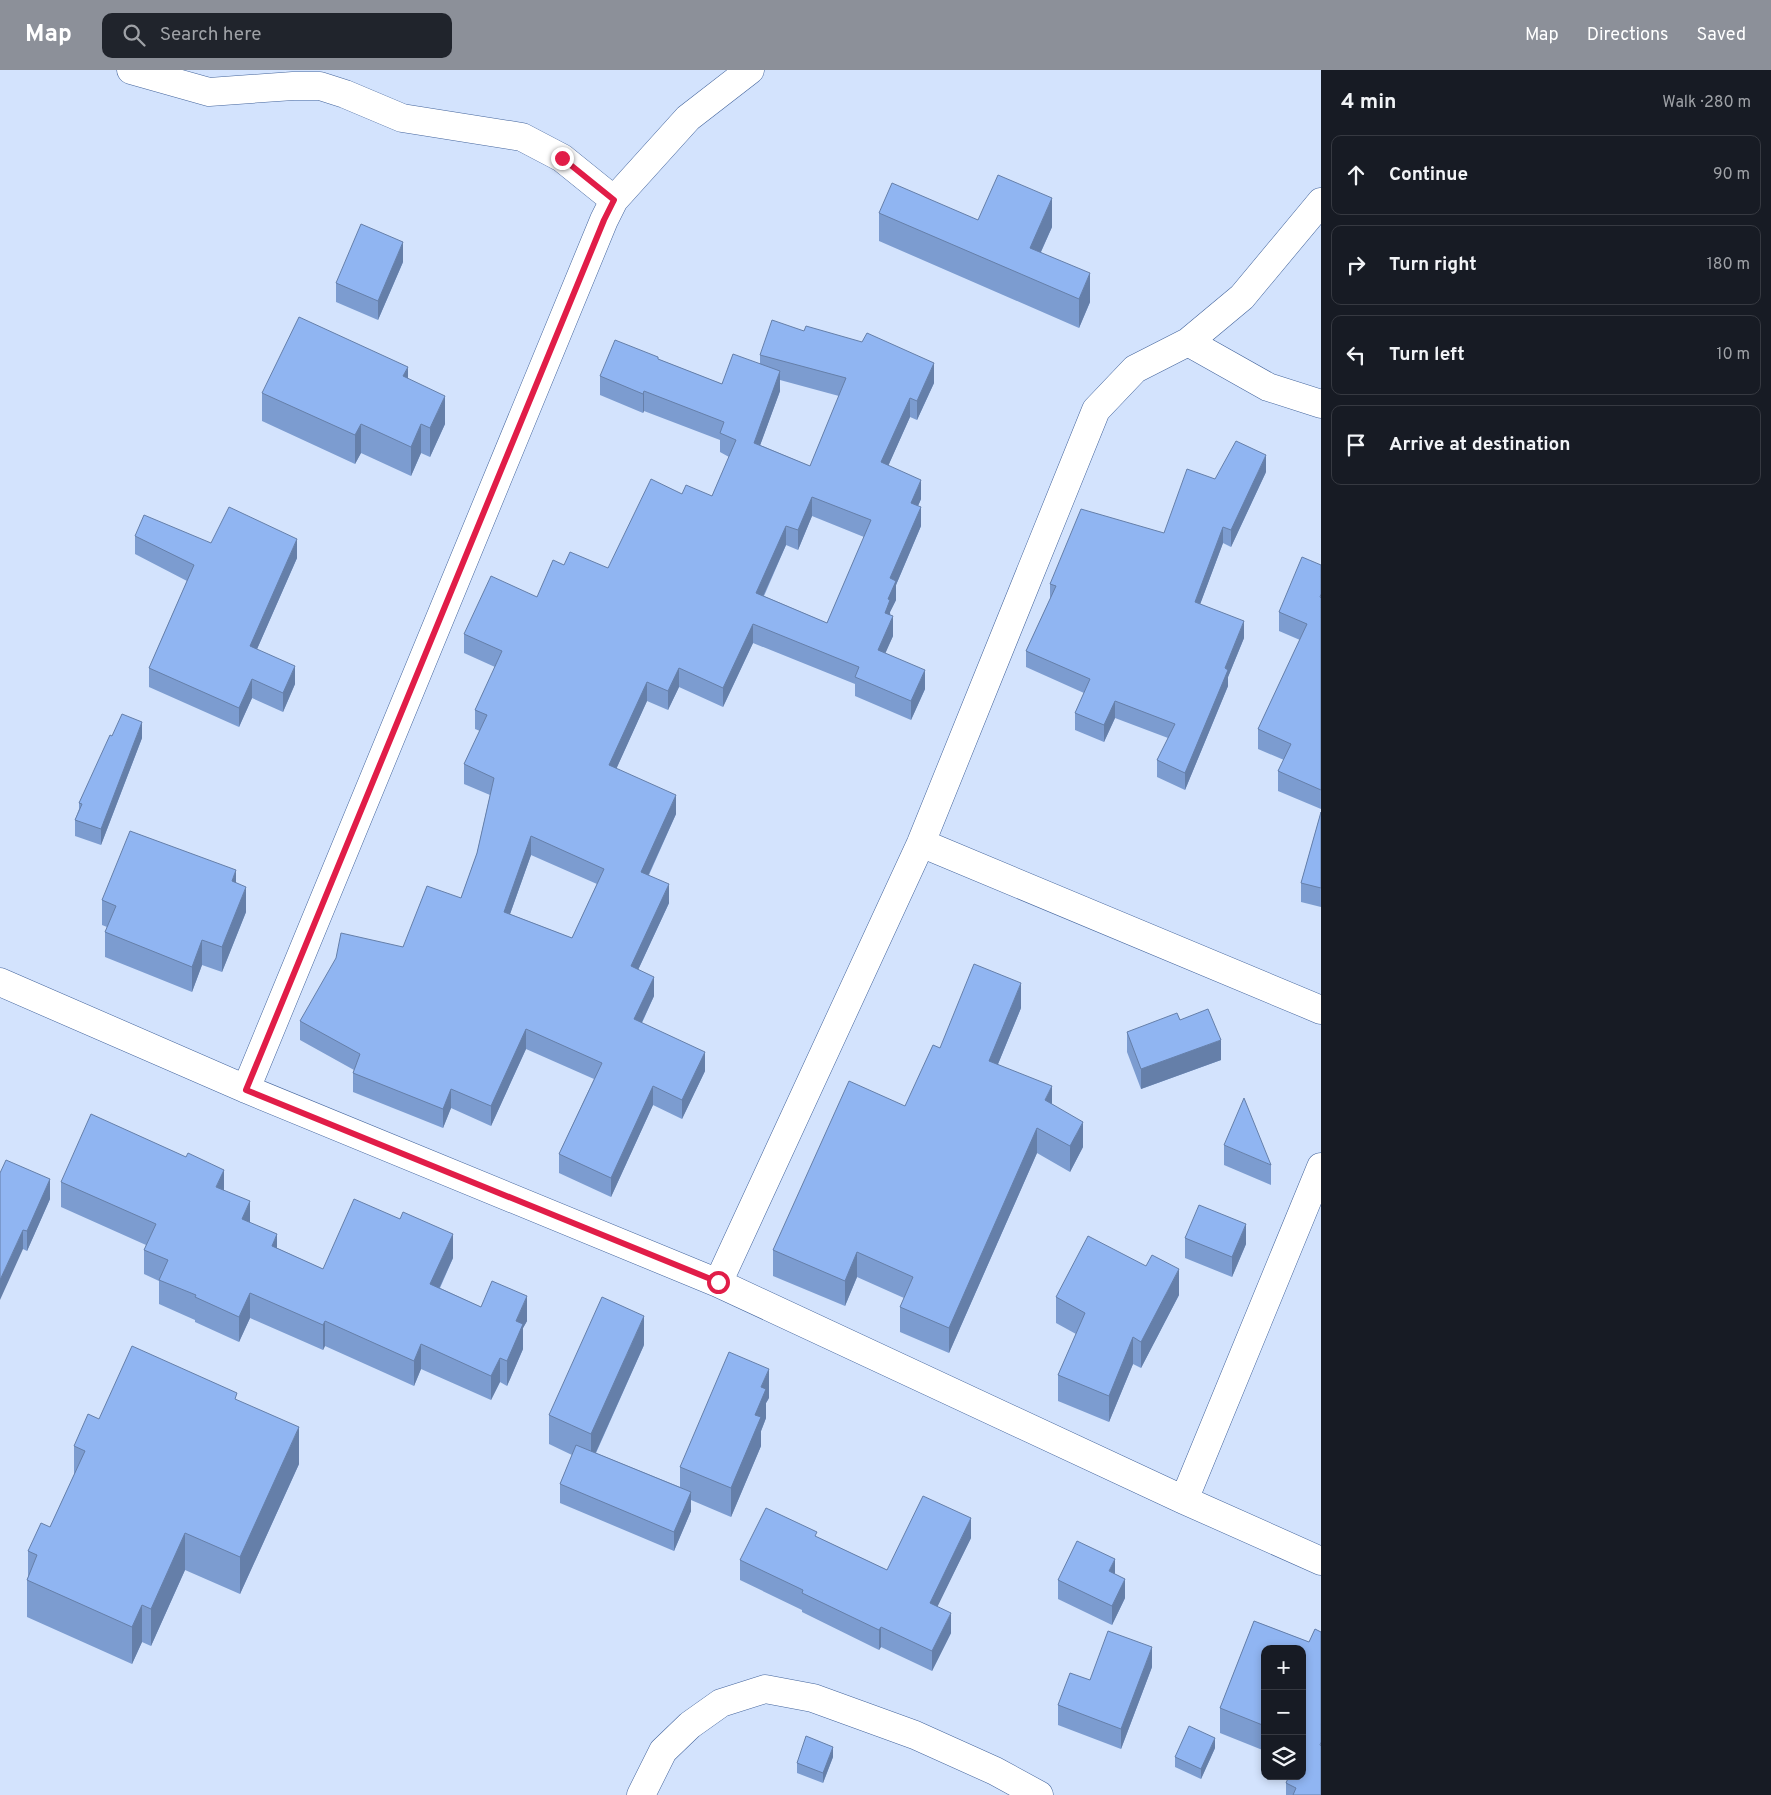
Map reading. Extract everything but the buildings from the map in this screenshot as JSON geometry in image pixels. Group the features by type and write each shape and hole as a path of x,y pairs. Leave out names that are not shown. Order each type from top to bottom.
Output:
{"street":[{"path":"131,70 209,92 320,86 345,94 402,118 522,137 562,158 614,200"},
{"path":"246,1090 600,229 614,200 688,118 750,70"},
{"path":"718,1282 921,843 1096,410 1135,370 1188,342 1242,298 1321,202"},
{"path":"1188,342 1268,387 1321,404"},
{"path":"921,843 1321,1010"},
{"path":"0,982 246,1090 718,1282 1184,1500 1321,1561"},
{"path":"1184,1500 1321,1167"},
{"path":"641,1795 663,1751 690,1725 721,1703 765,1689 813,1698 916,1735 995,1771 1039,1795"}],"route":[{"path":"562,158 614,200 604,220 246,1090 718,1282"}]}
